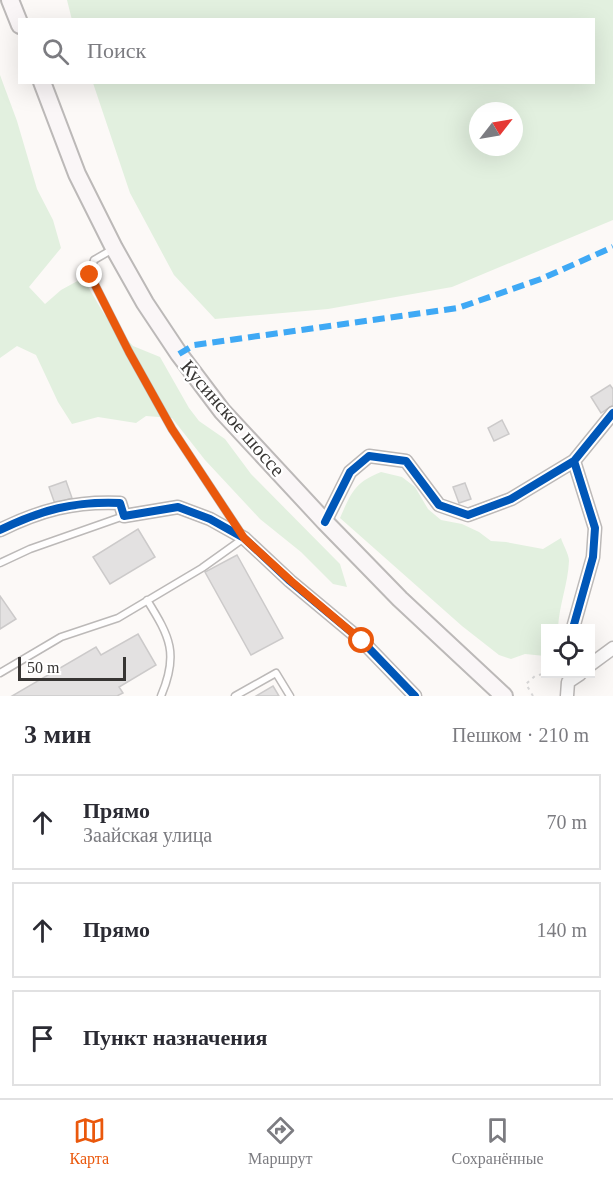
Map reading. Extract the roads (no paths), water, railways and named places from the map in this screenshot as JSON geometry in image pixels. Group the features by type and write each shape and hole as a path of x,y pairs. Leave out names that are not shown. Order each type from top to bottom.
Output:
{"main road":[{"path":"10,0 18,21"},
{"name":"Кусинское шоссе","path":"43,84 77,174 114,248 145,303 178,354 222,411 326,522 400,599 504,696"}],"street":[{"path":"326,522 351,471 369,456 406,462 439,505 468,515 510,499 574,461 613,413"},
{"path":"574,461 594,528 593,557 574,624"},
{"path":"0,530 53,508 94,502 120,503 124,516 177,507 210,519 244,538 362,641 415,696"},
{"path":"595,662 613,648"},
{"path":"567,696 568,678"}],"lane":[{"path":"0,673 61,637 118,618 201,568 244,538 172,429 90,275 94,260 114,248"},
{"path":"0,563 30,549 124,516"},
{"path":"147,600 163,626 172,653 168,681 161,696"},
{"path":"235,696 276,673 290,696"}]}
